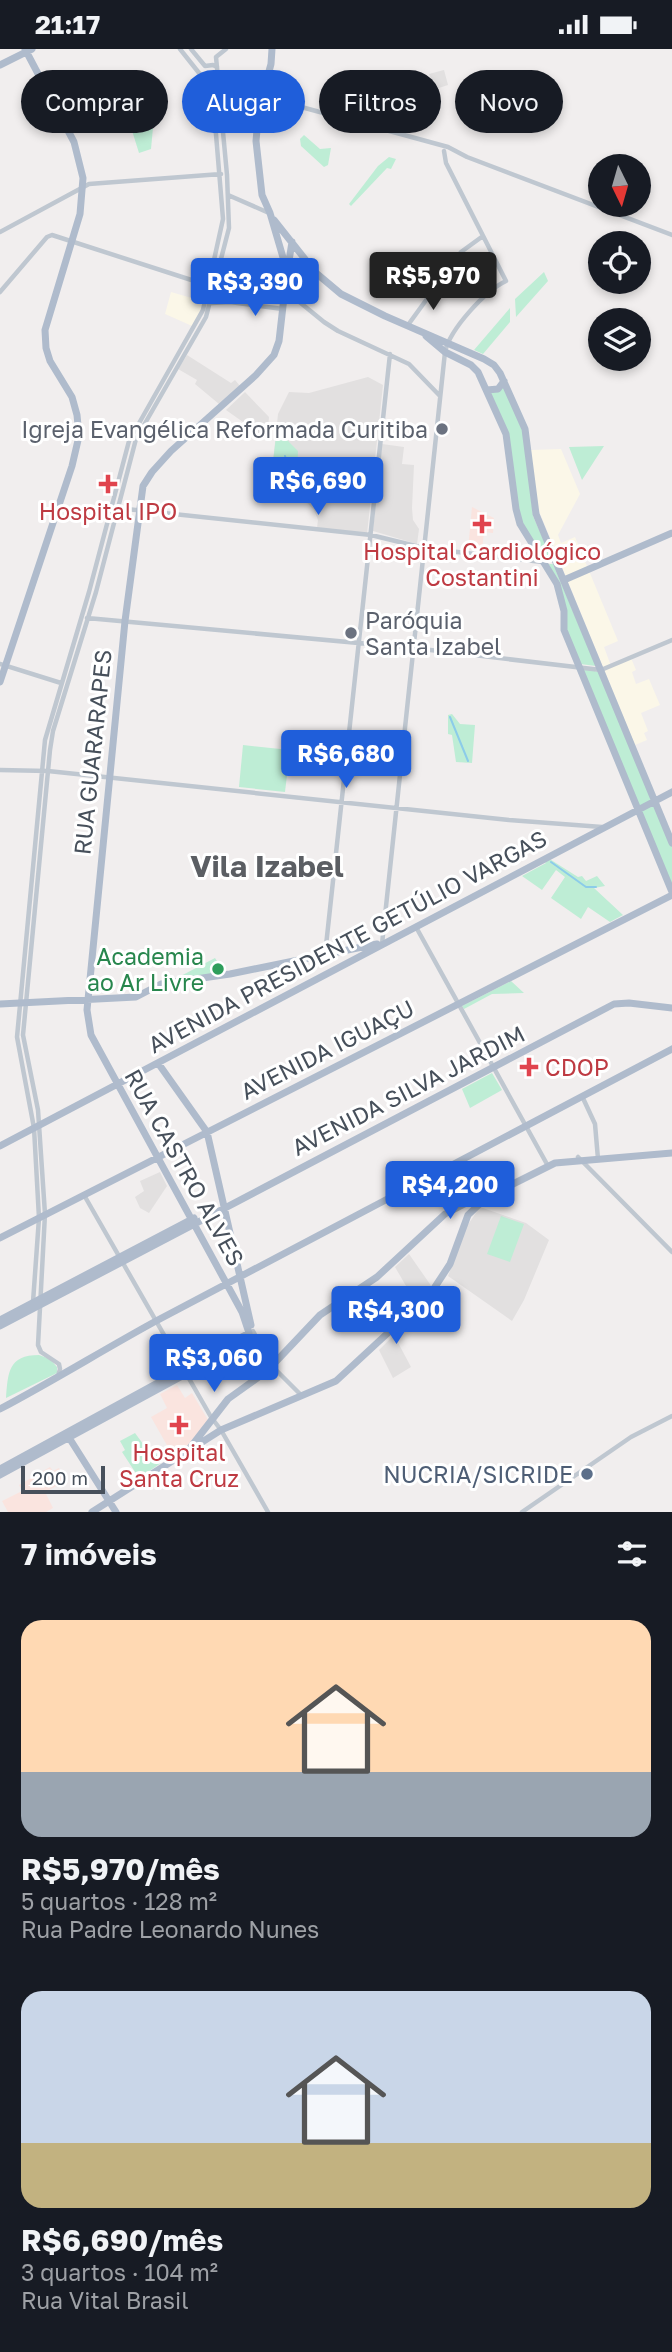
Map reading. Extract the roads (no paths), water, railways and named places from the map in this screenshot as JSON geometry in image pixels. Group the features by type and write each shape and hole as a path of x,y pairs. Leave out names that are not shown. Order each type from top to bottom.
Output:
{"main road":[{"path":"269,70 272,49"},
{"path":"0,65 28,50 74,142 83,187 80,214 48,316 45,336 50,361 76,408 78,443 3,665 0,682"},
{"path":"257,133 257,163 262,195 287,271"},
{"path":"270,213 329,285 341,294 494,365 525,429 534,509 672,843"},
{"path":"279,362 270,360 279,341 292,242"},
{"path":"420,331 445,352 471,365 487,390 508,441 520,524 557,584 564,611 563,626 672,893"},
{"name":"RUA GUARARAPES","path":"88,1023 108,777 143,486 171,451 270,360"},
{"path":"481,377 484,370 494,365"},
{"path":"487,390 498,389 504,381"},
{"path":"564,580 672,533"},
{"path":"545,561 556,560"},
{"name":"AVENIDA PRESIDENTE GETÚLIO VARGAS","path":"0,1146 376,946 672,793"},
{"name":"AVENIDA IGUAÇU","path":"0,1238 672,893"},
{"path":"0,1004 88,999 123,1001 162,984 376,946"},
{"path":"629,1003 640,1000"},
{"path":"629,1003 672,1008"},
{"name":"AVENIDA SILVA JARDIM","path":"1,1321 193,1222 210,1210 224,1207 609,1007 629,1003"},
{"name":"RUA CASTRO ALVES","path":"88,1023 252,1333"},
{"path":"0,1409 156,1321 672,1049"},
{"path":"4,1470 52,1447 68,1435 165,1380 252,1337 207,1132 158,1063"},
{"path":"187,1451 228,1399 272,1366 315,1319 369,1282 451,1210 547,1164 580,1158 672,1152"},
{"path":"92,1512 221,1430 303,1397 338,1379 428,1297 450,1263 468,1215 482,1199 547,1164"},
{"path":"461,1206 461,1212 468,1215"},
{"path":"451,1210 460,1215 464,1223"},
{"path":"4,1470 42,1446 174,1381 252,1333"},
{"path":"165,1380 174,1381"},
{"path":"68,1435 116,1512"},
{"path":"42,1446 52,1447"}],"street":[{"path":"45,771 53,731 89,616 136,439 212,303 223,219 211,90 180,49"},
{"path":"191,49 205,66 213,65 217,68"},
{"path":"217,68 216,57 226,49"},
{"path":"305,108 429,143 467,157"},
{"path":"55,1380 60,1372 59,1364 38,1347 42,1301 37,1127 17,1040 45,771 46,735 131,436 201,316 212,288 229,228 223,133"},
{"path":"458,145 458,153"},
{"path":"446,151 458,153 672,235"},
{"path":"376,946 396,808 445,352 447,343 491,289 506,281 445,160 446,151"},
{"path":"0,232 83,187 100,182 220,171 226,166"},
{"path":"220,171 227,175"},
{"path":"228,195 270,213"},
{"path":"0,292 46,238 54,235 212,288 230,302"},
{"path":"407,326 461,252 483,236"},
{"path":"286,291 331,327 409,364 440,397"},
{"path":"212,303 230,302 283,309"},
{"path":"325,955 390,354"},
{"path":"110,507 371,535 424,548 545,561"},
{"path":"79,624 89,616 413,648 601,670 672,640"},
{"path":"3,665 61,683"},
{"path":"0,770 45,771 603,827"},
{"path":"416,926 547,1164"},
{"path":"582,1096 595,1124 598,1157"},
{"path":"580,1158 672,1252"},
{"path":"84,1195 268,1512"},
{"path":"39,1220 42,1301"},
{"path":"252,1333 272,1366 303,1397"},
{"path":"522,1512 644,1429 672,1416"}],"waterway":[{"path":"285,456 292,478"},
{"path":"274,458 286,462"},
{"path":"450,717 468,761"},
{"path":"551,862 586,887 596,887"}],"place":[{"name":"Igreja Evangélica Reformada Curitiba","path":"442,429"},
{"name":"Hospital IPO","path":"108,484"},
{"name":"Hospital Cardiológico Costantini","path":"482,524"},
{"name":"Paróquia Santa Izabel","path":"351,633"},
{"name":"Academia ao Ar Livre","path":"218,969"},
{"name":"CDOP","path":"529,1067"},
{"name":"Hospital Santa Cruz","path":"179,1425"},
{"name":"NUCRIA/SICRIDE","path":"587,1474"}],"district":[{"name":"Vila Izabel","path":"267,866"}]}
